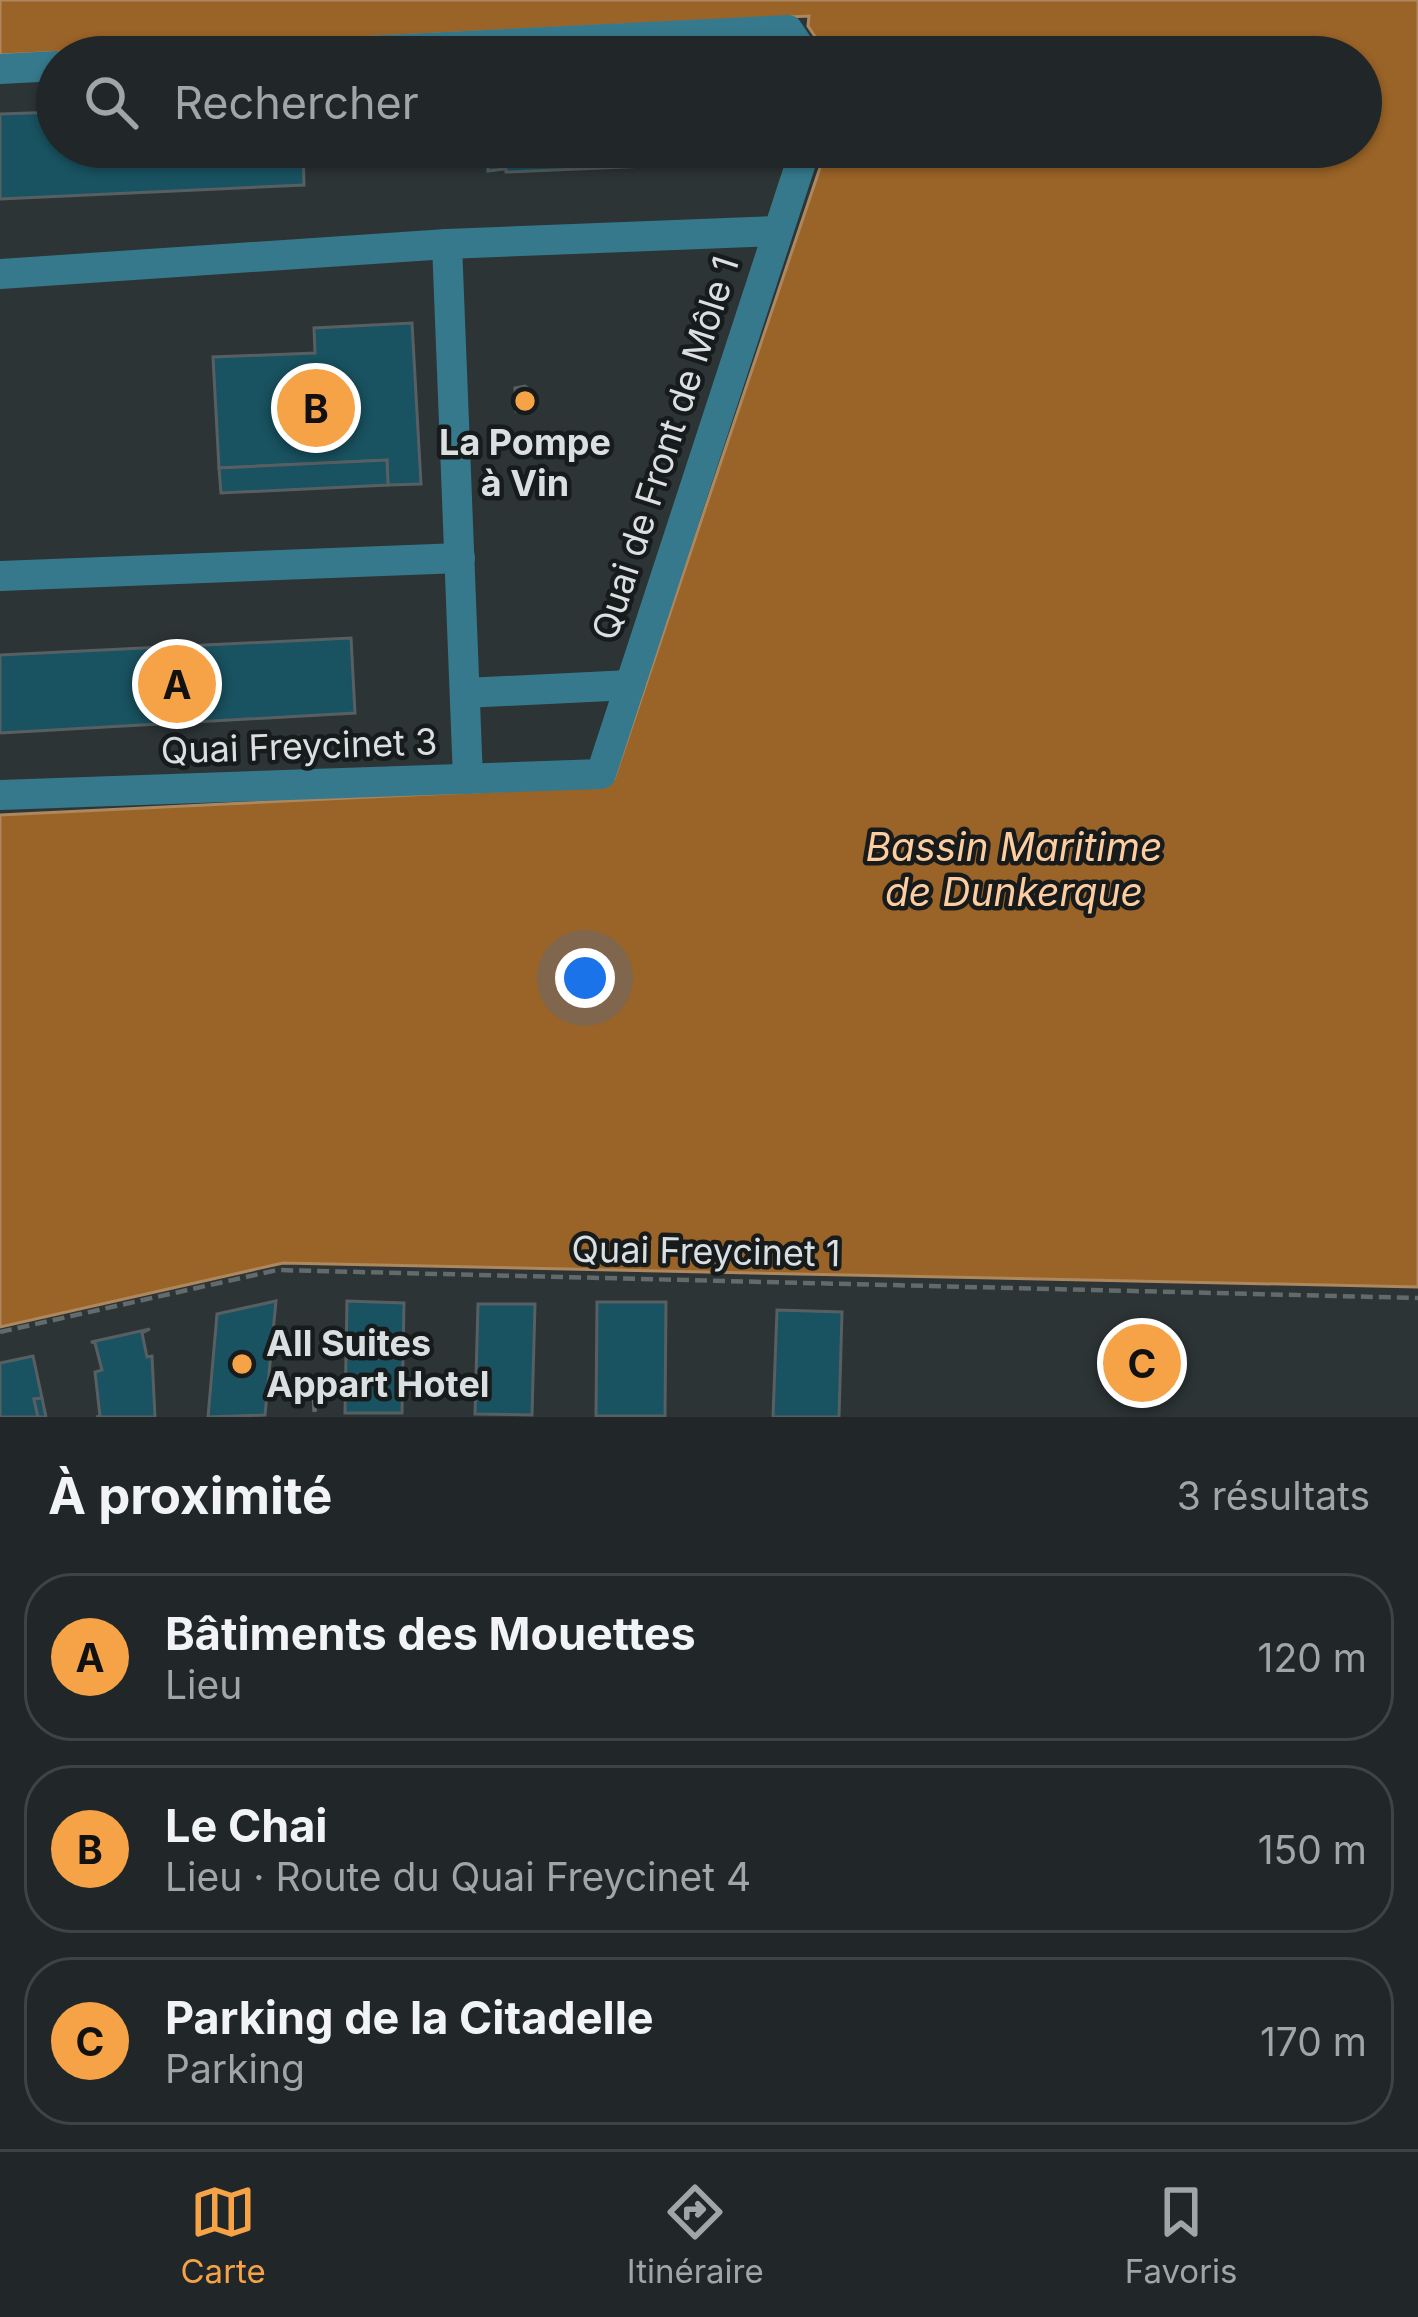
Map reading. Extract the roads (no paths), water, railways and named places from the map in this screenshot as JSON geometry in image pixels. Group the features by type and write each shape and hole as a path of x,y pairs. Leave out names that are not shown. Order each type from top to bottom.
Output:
{"street":[{"path":"667,36 788,30 792,36"},
{"path":"0,69 36,67"},
{"name":"Quai de Front de Môle 1","path":"601,774 798,168"},
{"path":"0,274 447,244 776,231"},
{"path":"447,244 468,778"},
{"path":"0,576 460,558"},
{"path":"465,693 630,686"},
{"name":"Quai Freycinet 3","path":"0,795 601,774"}],"water":[{"name":"Bassin Maritime de Dunkerque","path":"0,0 1418,0 1418,1287 283,1263 0,1327 0,815 554,788 614,779 820,168 1382,168 1382,36 815,36 808,26 809,16 394,36 36,36 36,53 0,55"}],"place":[{"name":"La Pompe à Vin","path":"525,401"},
{"name":"Le Chai","path":"316,408"},
{"name":"Bâtiments des Mouettes","path":"177,684"},
{"name":"Parking de la Citadelle","path":"1142,1363"},
{"name":"All Suites Appart Hotel","path":"242,1364"}]}
